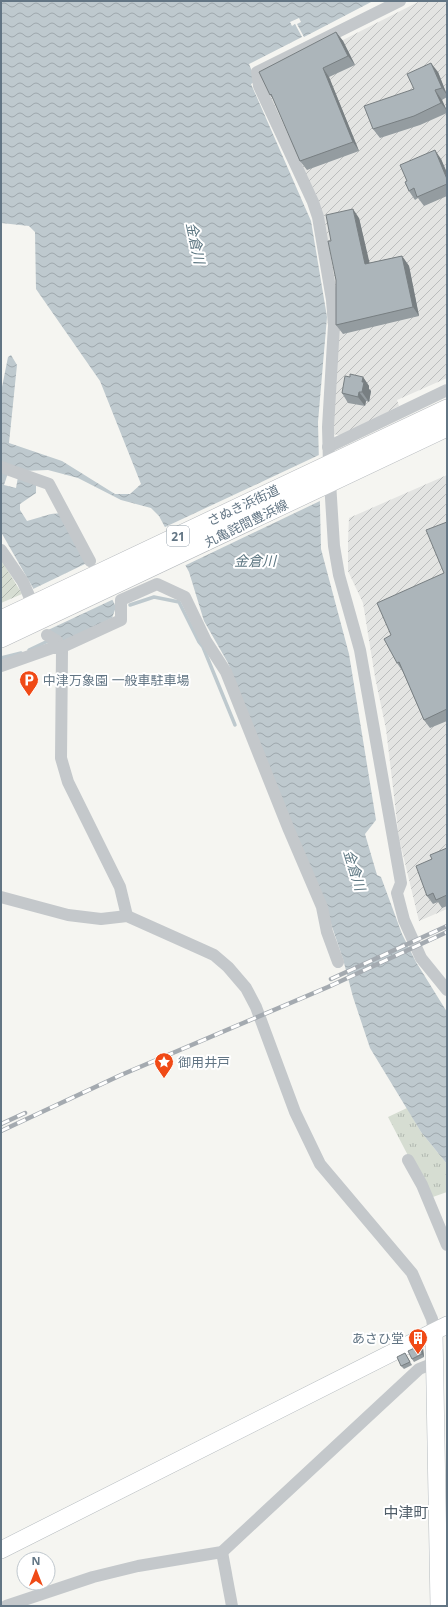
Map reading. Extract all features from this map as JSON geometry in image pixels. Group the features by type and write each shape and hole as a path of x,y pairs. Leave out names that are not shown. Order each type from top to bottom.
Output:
{"main road":[{"name":"21","path":"326,470 447,409"},
{"name":"21","path":"326,470 447,427"},
{"name":"さぬき浜街道","path":"48,631 326,470"},
{"name":"21","path":"1,620 48,631"},
{"name":"21","path":"1,638 48,631"}],"street":[{"path":"400,1 257,72 259,86 318,217 332,300 334,325 326,470 334,546 339,575 360,650 401,883 397,893 404,920 421,958 447,990"},
{"path":"326,470 447,390"},
{"path":"1,467 48,484 90,561"},
{"path":"1,550 23,582 48,631 62,651 59,679 61,758 68,782 120,887 127,916"},
{"path":"48,631 122,620 122,600 157,584 186,597 206,641 226,672 286,823 322,907 328,932 338,962"},
{"path":"1,666 52,648 48,631"},
{"path":"1,897 68,915 101,919 127,916 214,955 228,967 246,988 256,1006 295,1112 320,1164 412,1273 432,1319 440,1329 434,1363 439,1606"},
{"path":"408,1160 422,1184 447,1245"},
{"path":"1,1550 440,1329"},
{"path":"6,1606 93,1577 138,1566 222,1552 419,1369 434,1363"},
{"path":"222,1552 232,1606"}],"shaded area":[{"path":"420,1 447,1 447,378 397,400 399,406 342,435 337,435 334,434 322,220 262,85 264,80"},
{"path":"447,475 447,909 419,921 399,838 386,729 375,677 363,603 348,571 349,518"}],"green space":[{"path":"1,559 22,594 1,603"},
{"path":"407,1108 421,1132 447,1164 447,1192 430,1198 388,1117"}],"water":[{"name":"金倉川","path":"1,1 373,1 304,37 297,24 301,22 299,18 290,22 292,26 295,24 302,37 249,64 256,81 251,84 311,221 327,317 318,422 321,549 349,654 376,820 365,834 377,875 381,877 402,934 416,962 447,1012 447,1164 421,1132 370,1048 328,915 228,663 204,621 189,572 159,516 151,508 121,500 78,478 48,470 24,471 1,463 1,392 8,357 11,355 17,365 9,443 62,461 115,494 130,494 141,484 100,381 36,289 35,232 29,226 1,223"},
{"path":"1,471 8,473 4,485 16,488 18,477 36,483 36,493 20,504 20,510 27,521 51,514 62,513 116,607 112,618 62,643 49,630 33,588 1,532"}],"pier":[{"path":"321,454 322,500 184,566 163,528"},
{"path":"89,562 114,599 48,630 31,590"}],"building":[{"path":"336,32 348,56 323,68 353,142 300,161 271,94 270,95 259,72"},
{"path":"431,63 442,88 435,90 441,103 414,116 373,129 364,106 414,89 407,74"},
{"path":"435,150 447,179 447,184 417,197 414,188 409,191 405,182 407,181 400,165"},
{"path":"353,209 365,264 402,256 413,307 336,325 336,280 328,241 331,241 326,215"},
{"path":"350,374 363,377 362,382 364,382 362,392 359,392 358,397 342,393 345,376 350,377"},
{"path":"447,522 447,709 424,720 399,662 397,663 384,639 391,635 377,603 444,573 426,530"},
{"path":"447,848 447,895 436,900 433,893 427,896 416,866 432,859 430,855"},
{"path":"421,1345 422,1354 412,1359 408,1351"},
{"path":"405,1353 410,1362 401,1366 397,1357"}],"waterway":[{"path":"130,605 154,597 179,602 203,647 235,725"},
{"path":"29,650 50,640"},
{"path":"1,658 21,653"}],"railway":[{"path":"331,979 447,926"},
{"path":"1,1131 121,1075 328,987 447,932"},
{"path":"1,1124 25,1113"}],"place":[{"name":"中津万象園 一般車駐車場","path":"29,697"},
{"name":"御用井戸","path":"164,1079"},
{"name":"あさひ堂","path":"418,1355"}],"district":[{"name":"中津町","path":"406,1512"}]}
